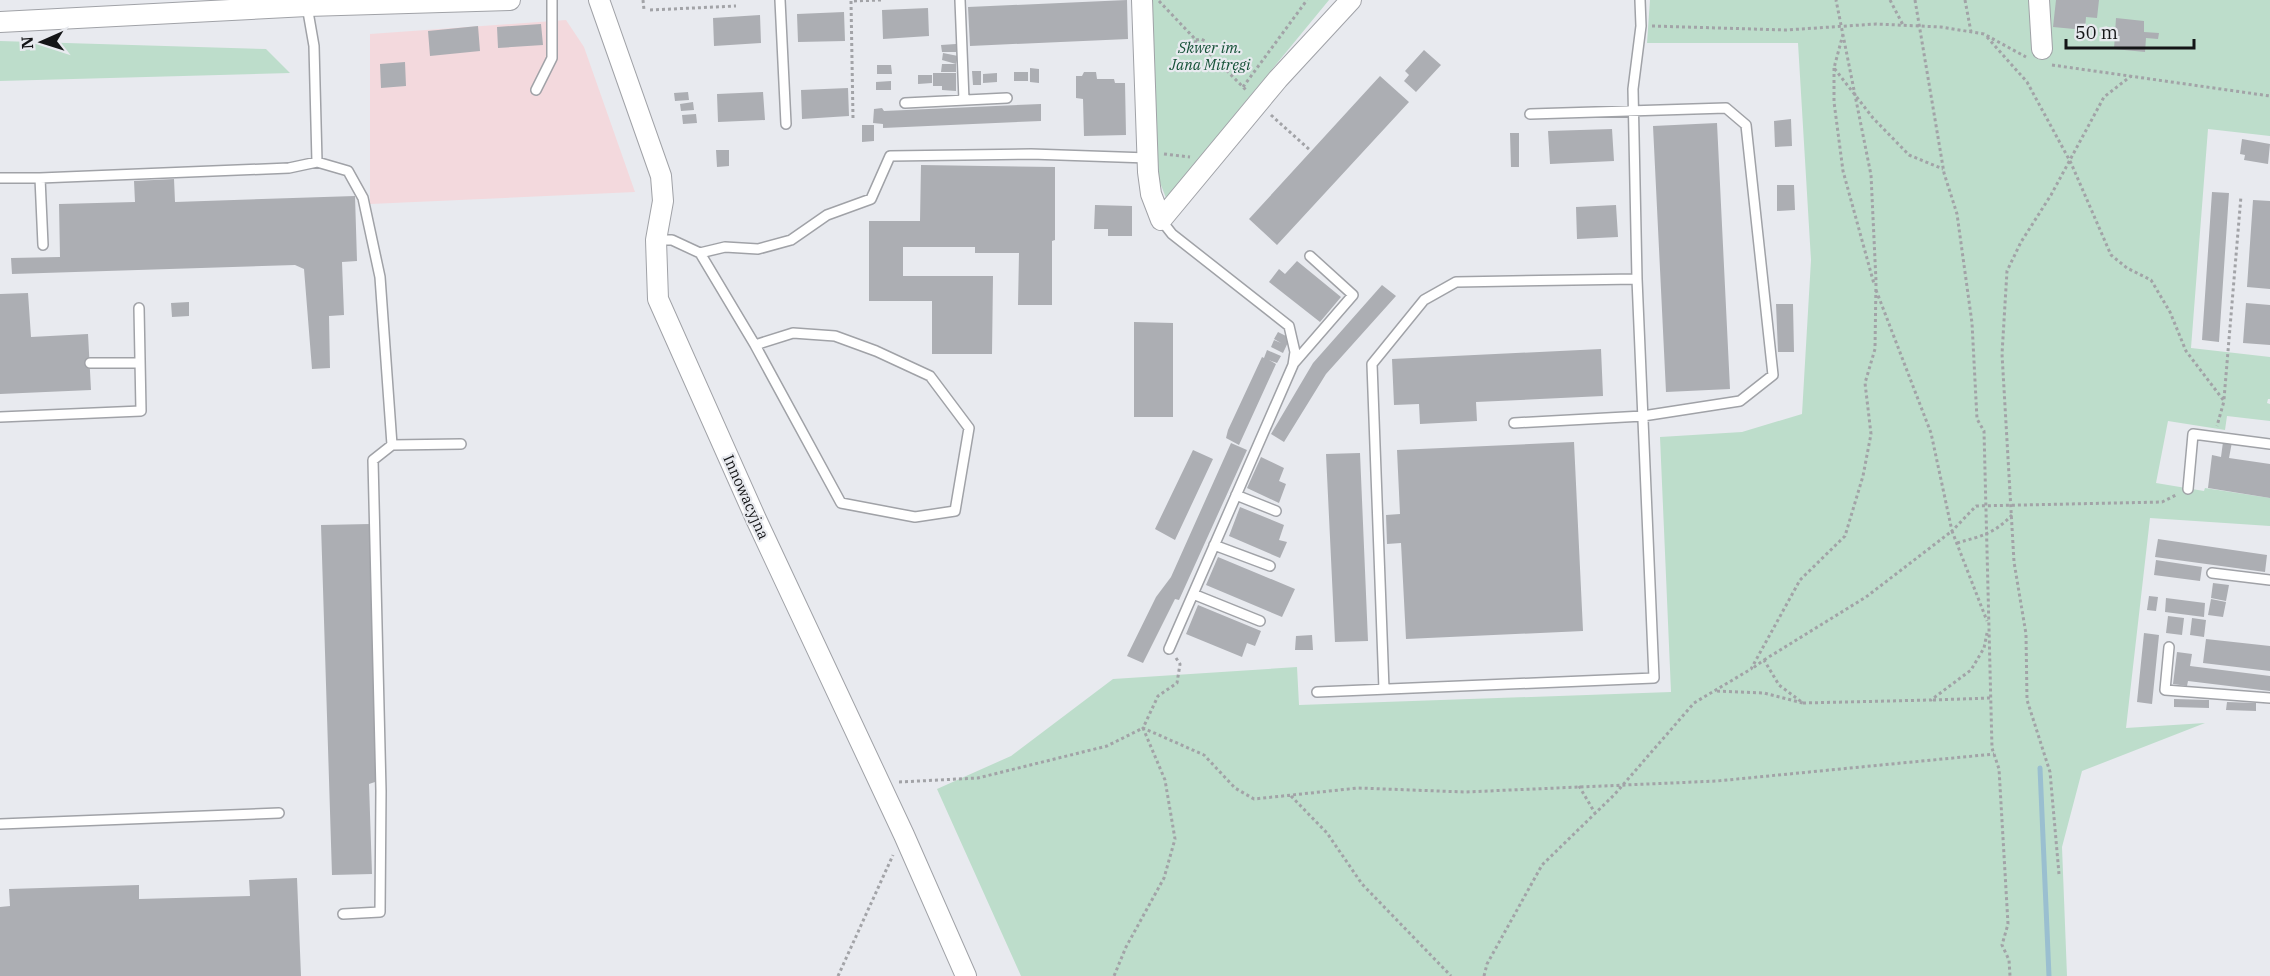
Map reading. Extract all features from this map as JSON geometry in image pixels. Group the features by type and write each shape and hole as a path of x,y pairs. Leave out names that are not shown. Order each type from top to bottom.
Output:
{"street":[{"path":"0,22 307,6 510,0"},
{"name":"Innowacyjna","path":"599,0 661,176 663,201 656,240 658,299 756,519 904,835 966,976"},
{"path":"1142,0 1151,194 1161,220 1258,102 1351,0"},
{"path":"2039,0 2039,56"}],"lane":[{"path":"536,90 552,57 552,0"},
{"path":"780,0 786,124"},
{"path":"960,0 964,100"},
{"path":"1317,692 1654,678 1636,279 1633,89 1641,26 1641,0"},
{"path":"307,6 314,45 317,162"},
{"path":"905,103 1007,98"},
{"path":"1514,423 1643,416 1740,401 1773,375 1746,125 1726,108 1530,114"},
{"path":"700,253 725,247 758,249 791,240 827,215 871,199 890,156 1148,154"},
{"path":"0,178 289,168 317,162 348,171 363,198 380,277 392,445"},
{"path":"40,178 43,245"},
{"path":"1161,220 1172,234 1289,326 1295,352 1293,365 1169,649"},
{"path":"656,240 672,240 700,253 756,345 841,503 915,517 954,511 969,428 930,376 835,336 793,333 756,345"},
{"path":"1293,365 1353,295 1310,256"},
{"path":"1384,689 1372,364 1424,300 1456,282 1636,279"},
{"path":"0,417 141,411 139,308"},
{"path":"90,363 140,363"},
{"path":"2188,489 2193,434 2270,444"},
{"path":"343,914 380,912 381,791 373,460 392,445 460,444"},
{"path":"1236,495 1276,511"},
{"path":"1214,545 1270,566"},
{"path":"2212,573 2270,580"},
{"path":"1193,594 1260,621"},
{"path":"2169,647 2165,690 2270,698"},
{"path":"0,824 279,813"}],"path":[{"path":"643,0 644,10"},
{"path":"853,118 851,1 881,0"},
{"path":"1158,0 1196,40 1195,45 1198,49 1202,51 1205,49"},
{"path":"1243,87 1307,0"},
{"path":"1751,669 1800,580 1845,536 1863,476 1871,434 1865,383 1875,349 1876,288 1870,175 1836,0"},
{"path":"1890,0 1903,25"},
{"path":"1915,0 1943,169 1957,214 1972,323 1977,418 1984,431 1992,748 1999,769 2008,924 2002,945 2009,960 2010,976"},
{"path":"1965,0 1971,32"},
{"path":"650,10 736,6"},
{"path":"1641,26 1786,30 1876,24 1919,26 1984,34 2039,56 2131,76 2270,96"},
{"path":"1843,33 1834,68 1834,102 1843,171 1876,288 1931,433 1952,531 1989,624 1984,648 1971,670 1931,700"},
{"path":"1984,34 2027,82 2069,161 2111,255 2127,268 2151,280 2170,312 2186,351 2224,401"},
{"path":"1196,40 1205,41 1205,49 1311,151"},
{"path":"1834,68 1873,118 1910,155 1943,169"},
{"path":"2059,874 2050,772 2027,700 2026,634 2014,562 2002,354 2007,271 2104,98 2131,76"},
{"path":"1148,154 1210,160"},
{"path":"2213,437 2224,401 2241,196"},
{"path":"1484,976 1487,964 1542,865 1623,784 1694,703 1866,597 1952,531 1976,506 2162,502 2188,489"},
{"path":"1957,543 1986,535 2000,528 2012,514"},
{"path":"879,783 978,778 1107,746 1143,728 1158,696 1177,683 1180,664 1169,649"},
{"path":"1764,660 1779,685 1803,703"},
{"path":"1715,691 1764,693 1803,703 1990,698"},
{"path":"1143,728 1204,755 1235,788 1254,799 1358,789 1466,792 1717,781 1994,754"},
{"path":"1114,976 1126,947 1164,879 1175,839 1165,780 1143,728"},
{"path":"1579,786 1595,813"},
{"path":"1291,795 1327,833 1362,884 1451,976"},
{"path":"838,976 883,875 904,835"}],"shaded area":[{"path":"566,20 584,47 635,192 370,204 370,34"}],"green space":[{"name":"Skwer im. Jana Mitręgi","path":"1150,0 1329,0 1166,198 1159,180"},
{"path":"1650,0 2270,0 2270,136 2208,129 2191,348 2270,357 2270,399 2267,403 2270,404 2270,421 2227,416 2225,430 2168,421 2156,483 2270,498 2270,526 2150,518 2126,728 2205,723 2082,771 2062,847 2067,976 1021,976 937,789 1011,756 1113,679 1297,667 1299,705 1671,692 1660,437 1742,432 1802,414 1811,260 1798,43 1647,43"},
{"path":"0,41 266,49 290,73 0,81"}],"building":[{"path":"1127,0 1128,39 970,46 968,7"},
{"path":"2056,0 2099,0 2097,18 2086,17 2085,30 2053,27"},
{"path":"928,8 929,36 883,39 882,10"},
{"path":"844,12 845,41 798,42 797,14"},
{"path":"760,15 761,43 714,46 713,18"},
{"path":"2116,18 2144,21 2144,32 2159,33 2158,39 2146,38 2145,52 2114,49"},
{"path":"541,24 543,45 498,48 497,27"},
{"path":"478,26 480,51 430,56 428,31"},
{"path":"956,44 956,52 942,52 941,45"},
{"path":"1424,50 1441,65 1416,92 1404,81 1409,75 1405,71"},
{"path":"943,53 958,56 956,64 942,60"},
{"path":"405,62 406,86 381,88 380,64"},
{"path":"942,64 956,64 956,72 941,72"},
{"path":"877,65 891,65 892,74 877,74"},
{"path":"1030,68 1039,69 1039,83 1030,82"},
{"path":"972,71 981,71 981,85 973,85"},
{"path":"1014,72 1028,72 1028,81 1014,81"},
{"path":"1084,72 1096,72 1097,79 1114,79 1115,83 1125,83 1126,135 1084,136 1083,99 1076,98 1076,76 1082,76"},
{"path":"933,73 956,73 956,91 942,90 942,86 933,86"},
{"path":"997,73 997,82 983,83 983,74"},
{"path":"918,75 932,75 932,83 918,84"},
{"path":"1380,76 1409,102 1277,245 1249,219"},
{"path":"891,81 891,90 876,90 876,82"},
{"path":"848,88 849,116 802,119 801,90"},
{"path":"688,92 689,100 675,101 674,93"},
{"path":"763,92 765,120 718,122 717,94"},
{"path":"693,102 694,110 681,111 680,104"},
{"path":"1041,104 1041,121 883,128 883,124 873,123 874,109 882,108 884,111"},
{"path":"696,114 697,123 683,124 682,115"},
{"path":"1791,119 1792,146 1775,147 1774,121"},
{"path":"1717,123 1730,389 1666,392 1653,126"},
{"path":"862,125 874,125 874,141 862,142"},
{"path":"1612,129 1614,161 1550,164 1548,131"},
{"path":"1510,133 1519,133 1519,167 1511,167"},
{"path":"2242,139 2270,144 2268,164 2244,160 2245,155 2240,154"},
{"path":"716,150 729,150 729,166 717,167"},
{"path":"921,165 1055,167 1052,305 1018,305 1019,253 975,253 975,247 903,247 903,276 993,276 992,354 932,354 932,301 869,301 869,221 920,221"},
{"path":"174,179 175,202 355,196 357,261 342,262 344,315 329,316 330,368 312,369 304,269 295,265 12,274 11,258 60,257 59,204 135,202 134,181"},
{"path":"1777,185 1794,185 1795,210 1777,211"},
{"path":"2212,192 2229,193 2219,342 2202,340"},
{"path":"2253,200 2270,201 2270,289 2247,287"},
{"path":"1095,205 1132,206 1132,236 1108,236 1108,229 1094,229"},
{"path":"1616,205 1618,237 1577,239 1576,207"},
{"path":"1297,261 1341,297 1320,322 1269,282 1279,269 1285,274"},
{"path":"1382,285 1396,296 1326,374 1284,442 1271,434 1313,363"},
{"path":"28,293 31,337 88,334 91,390 0,394 0,294"},
{"path":"189,302 189,316 172,317 171,303"},
{"path":"2246,303 2270,305 2270,345 2243,343"},
{"path":"1776,304 1793,304 1794,352 1778,352"},
{"path":"1134,322 1173,323 1173,417 1134,417"},
{"path":"1278,332 1290,338 1283,353 1271,347 1274,340 1281,343 1274,339"},
{"path":"1601,349 1603,396 1476,402 1477,421 1420,424 1419,404 1394,405 1392,359"},
{"path":"1267,350 1281,356 1277,363 1269,360 1276,364 1239,445 1226,438 1228,430"},
{"path":"1574,442 1583,631 1406,639 1401,543 1387,544 1386,515 1400,514 1397,450"},
{"path":"2223,442 2232,442 2229,458 2270,464 2270,498 2208,488 2212,455 2221,457"},
{"path":"1231,443 1247,450 1179,600 1175,599 1143,663 1127,656 1156,597 1171,577"},
{"path":"1193,450 1213,459 1175,540 1155,529"},
{"path":"1360,453 1368,641 1335,642 1326,454"},
{"path":"1261,457 1284,468 1279,481 1286,484 1279,503 1247,488"},
{"path":"1240,507 1284,525 1279,540 1287,542 1280,558 1229,536"},
{"path":"370,524 378,781 369,784 372,874 332,875 321,525"},
{"path":"2158,539 2267,555 2265,572 2155,557"},
{"path":"1218,557 1295,589 1282,617 1206,585"},
{"path":"2156,560 2202,567 2200,581 2154,575"},
{"path":"2213,583 2229,585 2226,601 2211,598"},
{"path":"2149,596 2158,597 2156,611 2147,610"},
{"path":"2166,598 2205,603 2204,617 2165,612"},
{"path":"2211,599 2226,602 2223,617 2208,615"},
{"path":"1198,605 1261,631 1255,646 1247,643 1242,657 1186,634"},
{"path":"2168,616 2184,618 2182,635 2166,633"},
{"path":"2192,618 2206,620 2204,637 2190,635"},
{"path":"2144,633 2159,635 2152,704 2137,702"},
{"path":"1312,635 1313,650 1295,650 1296,636"},
{"path":"2206,639 2270,646 2270,671 2203,663"},
{"path":"2177,652 2192,654 2190,666 2270,676 2270,691 2188,681 2187,686 2173,684"},
{"path":"2174,699 2209,700 2209,708 2174,707"},
{"path":"2227,702 2256,703 2256,711 2226,710"},
{"path":"297,878 301,976 0,976 0,907 10,906 9,889 139,885 139,899 250,896 249,880"}],"waterway":[{"path":"2040,768 2049,976"}]}
